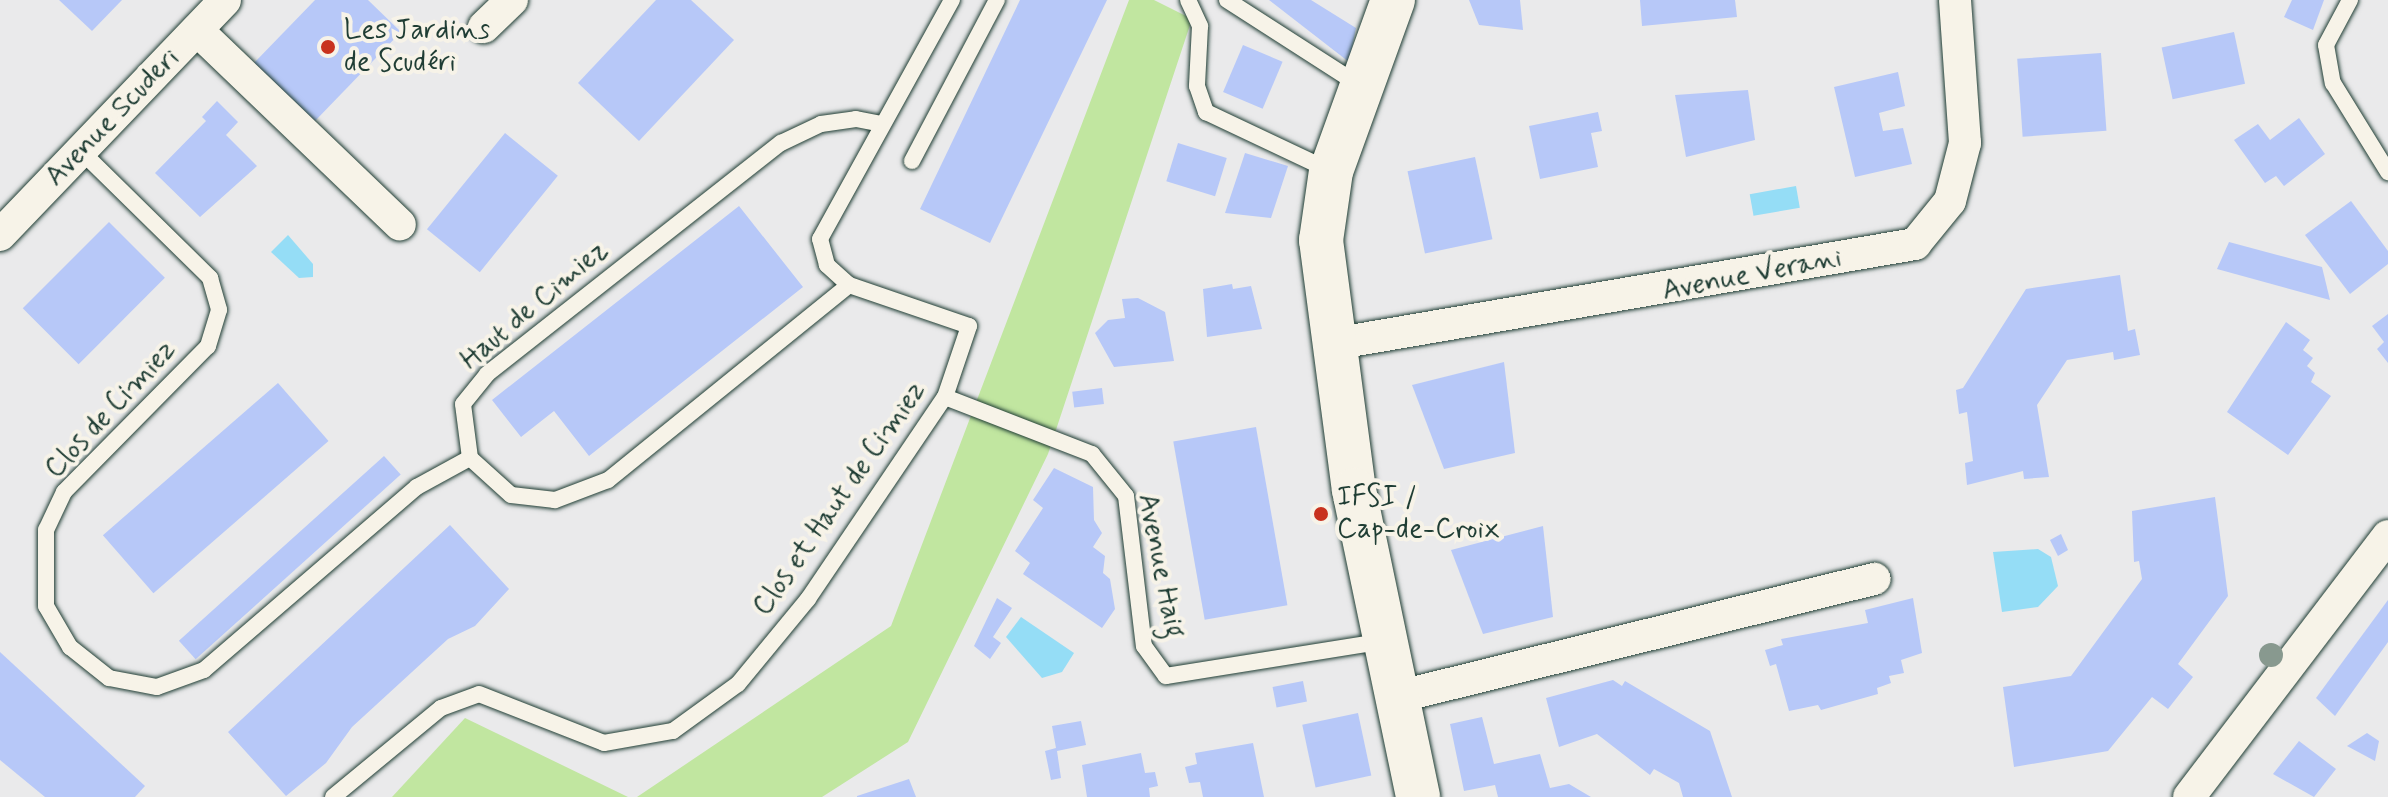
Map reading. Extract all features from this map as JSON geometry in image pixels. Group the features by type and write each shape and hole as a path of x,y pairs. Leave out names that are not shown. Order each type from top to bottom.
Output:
{"street":[{"name":"Avenue Scuderi","path":"0,235 225,0"},
{"path":"484,27 512,0"},
{"path":"1393,0 1365,89 1331,171 1321,240 1354,490 1418,797"},
{"name":"Avenue Verani","path":"1333,344 1915,244 1950,201 1965,143 1955,0"},
{"path":"197,30 400,225"},
{"path":"2189,797 2388,536"},
{"path":"1397,697 1875,579"}],"lane":[{"path":"470,458 487,480 511,495 555,500 608,480 849,285 827,265 820,239 952,0"},
{"path":"912,161 997,0"},
{"path":"1188,0 1200,26 1197,86 1206,112 1331,171"},
{"path":"1227,0 1365,89"},
{"path":"2350,0 2326,45 2333,83 2388,172"},
{"name":"Haut de Cimiez","path":"470,458 463,404 487,374 781,143 821,124 856,119 881,124"},
{"name":"Clos de Cimiez","path":"82,152 210,278 219,310 208,346 64,492 46,530 46,606 80,655 109,678 157,687 204,670 417,487 470,458"},
{"name":"Clos et Haut de Cimiez","path":"333,797 441,708 479,694 604,743 673,731 738,684 798,611 945,397 969,326 849,285"},
{"name":"Avenue Haig","path":"945,397 1092,454 1118,485 1126,496 1144,646 1166,676 1386,641"}],"green space":[{"path":"1129,0 1154,0 1192,19 1048,454 908,742 822,797 637,797 891,626"},
{"path":"465,718 628,797 392,797"}],"water":[{"path":"1796,186 1800,208 1754,216 1750,194"},
{"path":"288,235 313,264 313,277 299,278 271,252"},
{"path":"2038,549 2051,557 2058,586 2038,607 2002,612 1993,552"},
{"path":"1021,617 1074,653 1062,672 1042,678 1006,637"}],"building":[{"path":"59,0 122,0 92,31"},
{"name":"Les Jardins de Scudéri","path":"315,0 368,0 401,32 315,121 254,63"},
{"path":"656,0 691,0 734,40 639,141 578,83"},
{"path":"1020,0 1107,0 990,243 920,209"},
{"path":"1269,0 1311,0 1356,28 1349,62"},
{"path":"1469,0 1520,0 1523,30 1479,25"},
{"path":"1640,0 1735,0 1737,17 1642,26"},
{"path":"2292,0 2324,0 2313,30 2284,17"},
{"path":"2234,32 2245,84 2173,99 2162,47"},
{"path":"1243,45 1283,62 1263,109 1223,92"},
{"path":"2101,53 2106,131 2023,137 2017,59"},
{"path":"1898,72 1905,106 1879,113 1883,131 1903,128 1912,164 1855,177 1834,87"},
{"path":"1748,90 1755,140 1686,157 1675,95"},
{"path":"217,101 238,122 226,135 257,166 200,217 155,173 206,121 202,117"},
{"path":"1598,112 1602,131 1591,133 1598,167 1540,179 1529,126"},
{"path":"2299,118 2325,154 2284,186 2276,176 2265,183 2234,140 2258,124 2270,140"},
{"path":"505,133 558,176 480,272 427,229"},
{"path":"1178,143 1227,158 1215,196 1166,181"},
{"path":"1245,153 1288,166 1271,218 1225,213"},
{"path":"1475,157 1492,239 1425,254 1408,171"},
{"path":"2351,201 2388,251 2388,264 2350,294 2305,235"},
{"path":"739,206 803,287 589,456 554,411 521,437 492,400"},
{"path":"109,222 165,278 79,364 23,308"},
{"path":"2229,242 2322,267 2330,300 2217,269"},
{"path":"2120,275 2128,331 2135,329 2140,355 2114,360 2113,352 2067,360 2037,405 2049,477 2024,479 2023,471 1967,485 1965,463 1973,461 1967,412 1959,414 1956,390 1963,388 2026,289"},
{"path":"1232,284 1233,289 1251,286 1262,329 1207,337 1203,289"},
{"path":"1138,298 1165,312 1174,361 1114,367 1095,333 1108,320 1125,318 1122,299"},
{"path":"2388,314 2388,363 2377,349 2384,342 2372,326"},
{"path":"2286,322 2310,340 2303,350 2313,358 2307,366 2315,373 2311,382 2331,396 2288,455 2227,412"},
{"path":"1504,362 1515,453 1444,469 1412,385"},
{"path":"278,383 329,441 153,593 103,535"},
{"path":"1102,388 1104,404 1074,408 1072,392"},
{"path":"1256,427 1287,605 1205,620 1173,442"},
{"path":"384,456 401,475 196,659 179,641"},
{"path":"1054,468 1093,487 1094,520 1102,533 1093,547 1105,556 1103,573 1110,579 1115,609 1102,628 1023,574 1030,563 1015,551 1043,508 1033,500"},
{"path":"2215,497 2228,596 2178,664 2193,677 2168,709 2152,697 2108,751 2014,767 2003,687 2071,676 2142,579 2139,561 2134,562 2132,511"},
{"path":"450,525 509,589 475,626 448,639 352,727 326,763 286,796 228,732"},
{"path":"1543,526 1553,617 1483,634 1451,550"},
{"path":"2061,534 2068,550 2058,556 2050,540"},
{"path":"997,598 1012,608 993,637 1001,643 990,659 974,646"},
{"path":"1913,598 1922,653 1901,660 1904,673 1889,676 1891,683 1877,688 1878,694 1821,710 1818,705 1789,711 1776,664 1770,666 1765,650 1783,645 1781,639 1868,623 1865,610"},
{"path":"2388,600 2388,642 2335,716 2316,698"},
{"path":"0,652 145,786 135,797 45,797 0,760"},
{"path":"1613,680 1622,686 1625,681 1710,731 1732,797 1683,797 1679,783 1654,769 1650,775 1597,734 1559,747 1546,698"},
{"path":"1303,681 1307,702 1277,708 1273,687"},
{"path":"1358,713 1371,776 1316,787 1302,725"},
{"path":"1482,717 1494,764 1540,754 1550,788 1569,784 1591,797 1498,797 1495,785 1464,791 1450,724"},
{"path":"1081,721 1086,745 1057,751 1061,778 1051,780 1045,751 1056,748 1052,726"},
{"path":"2367,733 2379,741 2375,761 2347,746"},
{"path":"2299,741 2336,769 2314,797 2273,774"},
{"path":"1253,743 1264,797 1203,797 1200,782 1189,783 1185,767 1197,764 1195,753"},
{"path":"1141,753 1145,773 1155,772 1158,786 1149,788 1150,797 1087,797 1082,765"},
{"path":"909,779 916,797 857,797 857,796"}],"place":[{"name":"Les Jardins de Scudéri","path":"328,47"},
{"name":"IFSI / Cap-de-Croix","path":"1321,514"}]}
